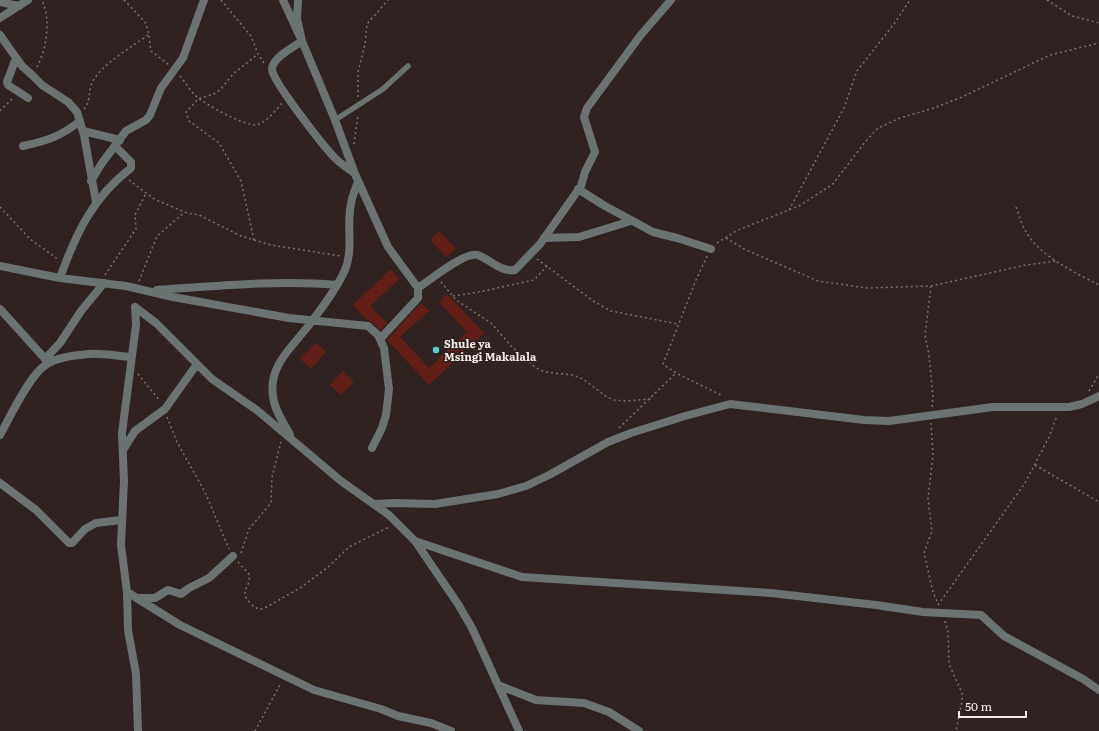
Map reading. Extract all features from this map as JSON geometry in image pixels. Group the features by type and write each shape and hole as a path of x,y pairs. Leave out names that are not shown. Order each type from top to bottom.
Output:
{"street":[{"path":"0,18 28,0"},
{"path":"91,181 126,131 146,120 150,115 161,88 183,58 204,0"},
{"path":"283,0 336,120 350,160 388,247 418,288 418,298 380,339"},
{"path":"298,0 297,19 302,41"},
{"path":"418,288 464,258 473,254 506,270 518,268 544,238 578,189 595,152 584,117 587,108 640,36 670,0"},
{"path":"0,2 20,6"},
{"path":"0,35 16,58 32,76 42,85 75,108 83,131 96,202"},
{"path":"302,41 276,60 273,65 272,72 288,98 334,158 357,177"},
{"path":"16,58 7,82 8,85 20,91 28,98"},
{"path":"23,146 44,141 65,133 79,118"},
{"path":"60,278 76,235 96,202 123,174 131,168 132,162 118,143 83,131"},
{"path":"293,441 276,409 273,398 273,377 284,356 312,321 337,285 349,257 351,203 357,177"},
{"path":"578,189 631,221 653,232 711,249"},
{"path":"544,238 579,237 631,221"},
{"path":"0,266 60,278 148,291 242,310 312,321 363,324 372,329 380,339 384,348 389,389 386,415 382,428 372,448"},
{"path":"148,291 210,286 300,282 337,285"},
{"path":"0,435 17,404 36,375 102,283"},
{"path":"146,731 138,728 136,674 128,630 128,592 121,545 124,481 122,451 125,397 136,325 135,307 156,323 212,379 258,411 341,481 398,523 415,541 458,604 472,628 519,731"},
{"path":"0,309 46,361"},
{"path":"46,361 90,354 131,356"},
{"path":"122,451 135,431 165,408 197,364"},
{"path":"374,504 395,502 435,504 498,494 526,486 608,442 631,433 730,404 864,420 889,421 992,407 1060,407 1082,404 1099,396"},
{"path":"0,483 36,510 69,543 72,543 86,529 96,523 121,520"},
{"path":"415,541 522,577 771,593 932,613 981,615 1004,636 1083,679 1099,690"},
{"path":"136,598 155,598 168,590 181,594 189,588 209,578 233,556"},
{"path":"128,592 180,624 314,690 381,709 398,716 431,723 451,731"},
{"path":"498,685 536,700 584,703 609,712 639,731"}],"lane":[{"path":"336,120 358,107 383,89 408,66"}],"path":[{"path":"32,76 39,62 45,36 46,13 42,0"},
{"path":"124,0 145,22 151,51 175,70 190,91 198,98 229,117 252,125 257,125 273,113 288,98"},
{"path":"222,0 252,36 260,60 272,72"},
{"path":"350,160 356,134 358,72 365,44 367,24 388,0"},
{"path":"789,210 844,108 857,71 886,35 910,0"},
{"path":"1047,0 1072,16 1099,23"},
{"path":"79,118 86,107 92,83 100,72 148,35"},
{"path":"740,404 676,373 664,366 663,361 696,280 711,249 725,237 738,230 799,206 833,184 864,142 878,128 900,118 934,108 962,97 1050,55 1099,42"},
{"path":"254,240 241,181 224,148 187,119 186,112 198,98 214,94 220,90 233,74 258,54"},
{"path":"0,110 20,91"},
{"path":"123,174 154,199 185,212 199,216 225,229 254,240 271,245 349,257"},
{"path":"102,283 136,229 135,216 146,193"},
{"path":"0,207 30,239 65,264"},
{"path":"1016,207 1025,230 1035,244 1057,261 1099,285"},
{"path":"136,289 142,270 157,236 185,212"},
{"path":"725,237 744,249 818,282 867,288 931,286 1026,265 1057,261"},
{"path":"530,254 611,311 678,324"},
{"path":"453,296 534,280 547,266"},
{"path":"436,276 453,296 491,323 511,346 536,368 544,372 573,375 583,379 607,397 614,400 626,401 651,398"},
{"path":"931,286 925,335 930,355 933,397 931,415 933,455 928,498 932,531 924,553 933,592 938,604"},
{"path":"130,366 157,395 165,408 177,442 205,492 220,530 233,556"},
{"path":"615,432 676,373"},
{"path":"1089,391 1099,374"},
{"path":"932,613 1026,483 1049,437 1060,407"},
{"path":"283,432 272,477 272,500 249,529 244,546 237,561 249,574 250,580 244,595 256,608 263,609 300,588 327,568 349,547 398,523"},
{"path":"1035,465 1099,502"},
{"path":"942,613 948,632 950,668 962,693 962,701 956,731"},
{"path":"255,731 284,676"}],"building":[{"path":"439,231 456,249 446,257 430,240"},
{"path":"391,269 399,279 370,306 387,323 381,330 372,322 367,320 353,305"},
{"path":"447,294 484,333 429,385 387,340 421,303 429,311 400,337 429,368 467,332 439,302"},
{"path":"316,343 326,352 311,369 300,359"},
{"path":"343,371 354,382 341,395 330,385"}],"place":[{"name":"Shule ya Msingi Makalala","path":"436,350"}]}
